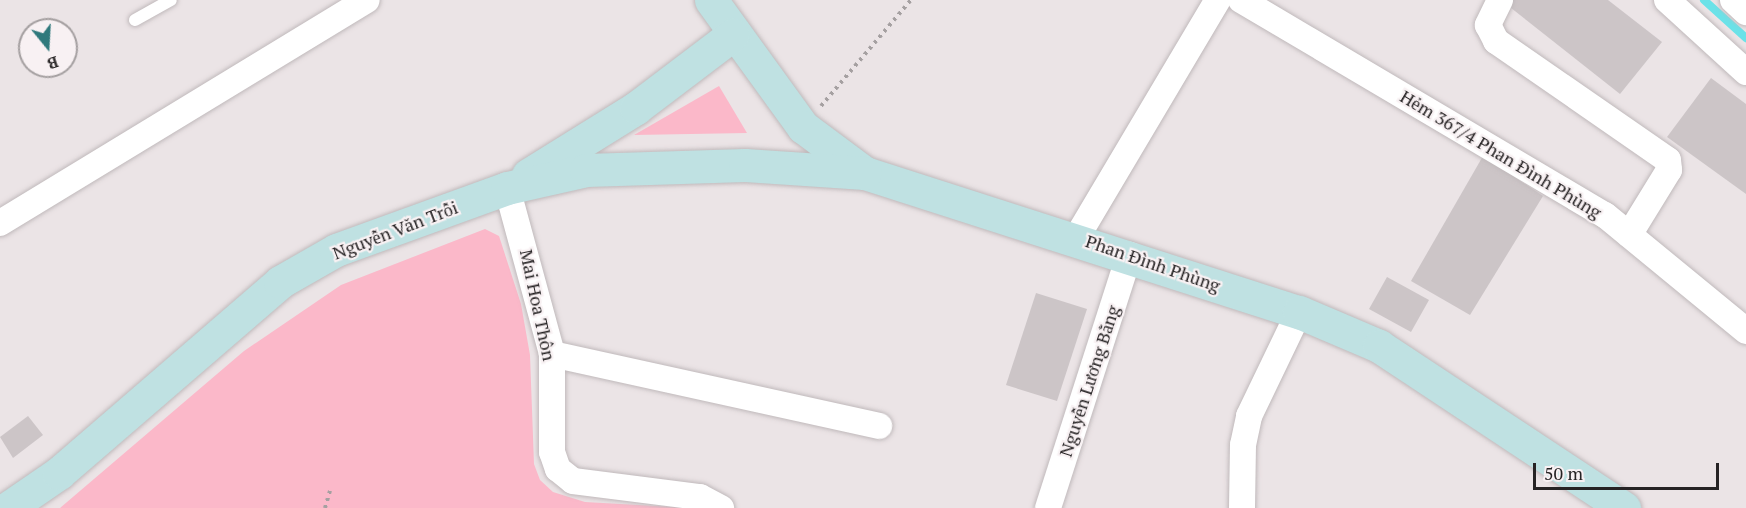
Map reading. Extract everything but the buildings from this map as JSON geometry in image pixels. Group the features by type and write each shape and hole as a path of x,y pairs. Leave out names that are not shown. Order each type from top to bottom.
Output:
{"street":[{"path":"0,223 341,6 367,0"},
{"path":"1077,237 1218,0"},
{"name":"Hẻm 367/4 Phan Đình Phùng","path":"1241,0 1605,215 1746,331"},
{"path":"1500,0 1488,25 1496,42 1668,160 1669,170 1629,235"},
{"path":"1667,0 1746,72"},
{"path":"1733,0 1746,12"},
{"path":"507,188 636,108 724,12"},
{"name":"Phan Đình Phùng","path":"724,12 803,127 866,173 1077,237 1299,312 1426,373 1624,508"},
{"name":"Nguyễn Văn Trỗi","path":"8,508 59,473 280,282 336,250 507,188 586,170 639,165 745,165 866,173"},
{"name":"Mai Hoa Thôn","path":"507,188 552,354 552,452 558,468 573,481 700,497 721,508"},
{"name":"Nguyễn Lương Bằng","path":"1048,508 1129,255"},
{"path":"1242,508 1243,445 1249,416 1299,312"},
{"path":"552,354 879,426"}],"lane":[{"path":"135,20 171,0"}],"path":[{"path":"803,127 912,0"},
{"path":"325,508 330,491"}],"shaded area":[{"path":"719,86 747,133 634,135"},
{"path":"485,229 499,236 521,304 530,355 534,464 540,480 553,492 585,502 692,508 60,508 244,351 341,285"}],"waterway":[{"path":"1704,0 1746,38"}]}
